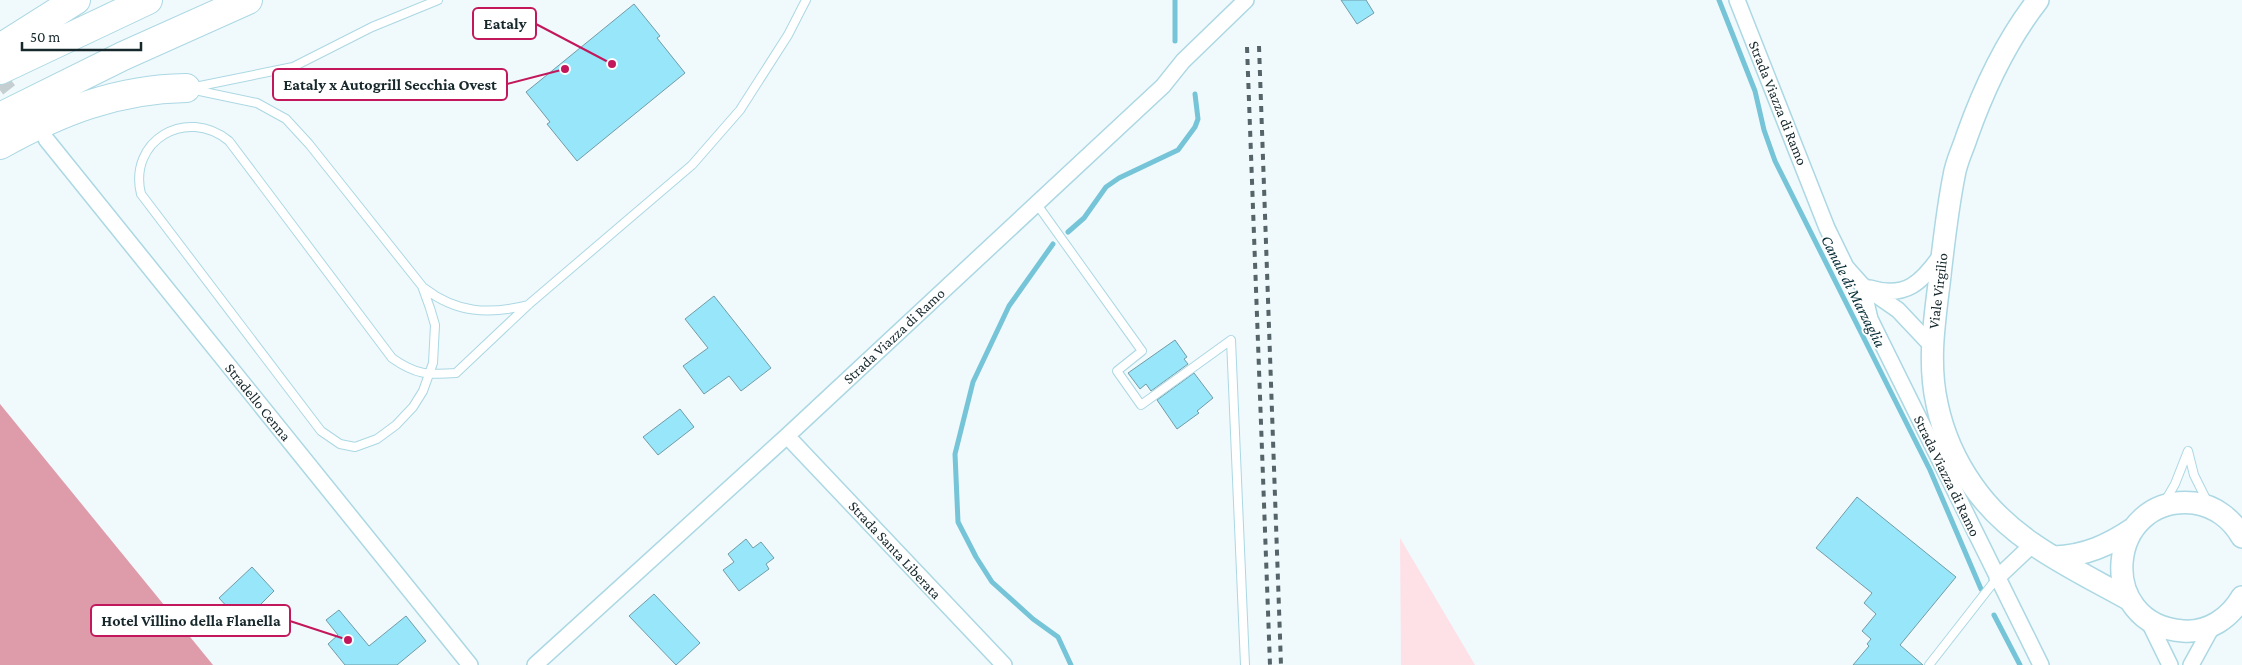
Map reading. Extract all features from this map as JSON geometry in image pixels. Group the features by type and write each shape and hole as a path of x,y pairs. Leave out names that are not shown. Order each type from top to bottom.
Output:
{"highway":[{"path":"0,48 76,0"},
{"path":"0,70 148,0"},
{"path":"0,117 123,56 248,0"},
{"path":"0,145 50,118 95,101 158,89 186,88"}],"street":[{"name":"Strada Viazza di Ramo","path":"535,665 786,436 1163,86 1184,61 1246,0"},
{"name":"Strada Viazza di Ramo","path":"1737,0 1827,228 1846,267 1862,285 1898,310 1931,345"},
{"name":"Viale Virgilio","path":"2038,0 2008,46 1980,102 1954,174 1931,345 1937,404 1954,454 1974,486 2002,520 2032,545 2130,600"},
{"name":"Stradello Cenna","path":"46,139 470,665"},
{"path":"1862,285 1896,292 1909,288 1927,275 1942,254"},
{"name":"Strada Viazza di Ramo","path":"1862,285 1870,319 2041,665"},
{"name":"Strada Santa Liberata","path":"786,436 1004,665"},
{"path":"2054,557 2091,552 2112,542 2161,507 2186,502 2210,507 2230,520 2242,537"},
{"path":"2134,527 2122,556 2124,586 2130,600 2148,620 2170,665"},
{"path":"1997,578 2032,545"},
{"path":"2148,620 2173,631 2200,630 2213,626 2224,619 2242,598"},
{"path":"2192,665 2213,626"}],"lane":[{"path":"186,88 293,67 372,27 438,0"},
{"path":"422,286 435,325 435,346 430,375 413,407 396,425 377,439 356,447 340,444 321,431 141,194 138,180 148,148 161,136 190,126 203,127 221,135 228,141 392,358 416,373 430,375 456,374 528,305 692,165 740,110 788,35 806,0"},
{"path":"186,88 236,97 257,103 286,119 309,144 422,286 437,298 468,310 504,311 528,305"},
{"path":"1036,203 1142,351 1118,370 1141,405 1231,340 1245,665"},
{"path":"2161,507 2175,484 2188,451 2194,474 2210,507"},
{"path":"1929,665 1997,578"}],"shaded area":[{"path":"0,404 213,665 0,665"},
{"path":"1400,538 1475,665 1401,665"}],"building":[{"path":"1341,0 1366,0 1374,13 1357,24"},
{"path":"634,4 660,36 657,38 685,73 577,161 547,124 550,122 526,92"},
{"path":"714,296 771,368 741,391 729,376 704,394 683,366 708,348 685,319"},
{"path":"1175,340 1187,357 1184,359 1188,364 1151,391 1146,384 1140,389 1128,373"},
{"path":"1194,373 1213,398 1197,411 1199,413 1177,429 1157,400"},
{"path":"680,409 694,427 658,455 643,437"},
{"path":"1857,497 1956,577 1900,645 1923,665 1853,665 1869,646 1867,644 1871,639 1862,631 1876,614 1864,603 1872,593 1816,548"},
{"path":"746,539 753,548 761,542 774,558 766,564 769,569 739,591 723,570 734,562 728,554"},
{"path":"252,567 274,591 242,623 219,598"},
{"path":"654,594 700,643 676,665 629,616"},
{"path":"339,610 369,646 406,616 426,641 397,665 345,665 328,644 338,635 326,620"}],"waterway":[{"path":"1175,0 1175,41"},
{"name":"Canale di Marzaglia","path":"1719,0 1755,91 1764,130 1775,161 1930,470 1981,589"},
{"path":"1068,232 1084,218 1106,187 1119,178 1178,150 1195,127 1198,119 1195,94"},
{"path":"1053,244 1009,306 973,382 955,454 958,522 976,557 992,582 1033,619 1058,637 1071,665"},
{"name":"Canale di Marzaglia","path":"1994,615 2020,665"}],"tunnel":[{"path":"0,78 26,112"}],"railway":[{"path":"1259,46 1281,665"},
{"path":"1247,47 1270,665"}],"place":[{"name":"Eataly","path":"612,64"},
{"name":"Eataly x Autogrill Secchia Ovest","path":"565,69"},
{"name":"Hotel Villino della Flanella","path":"348,640"}]}
